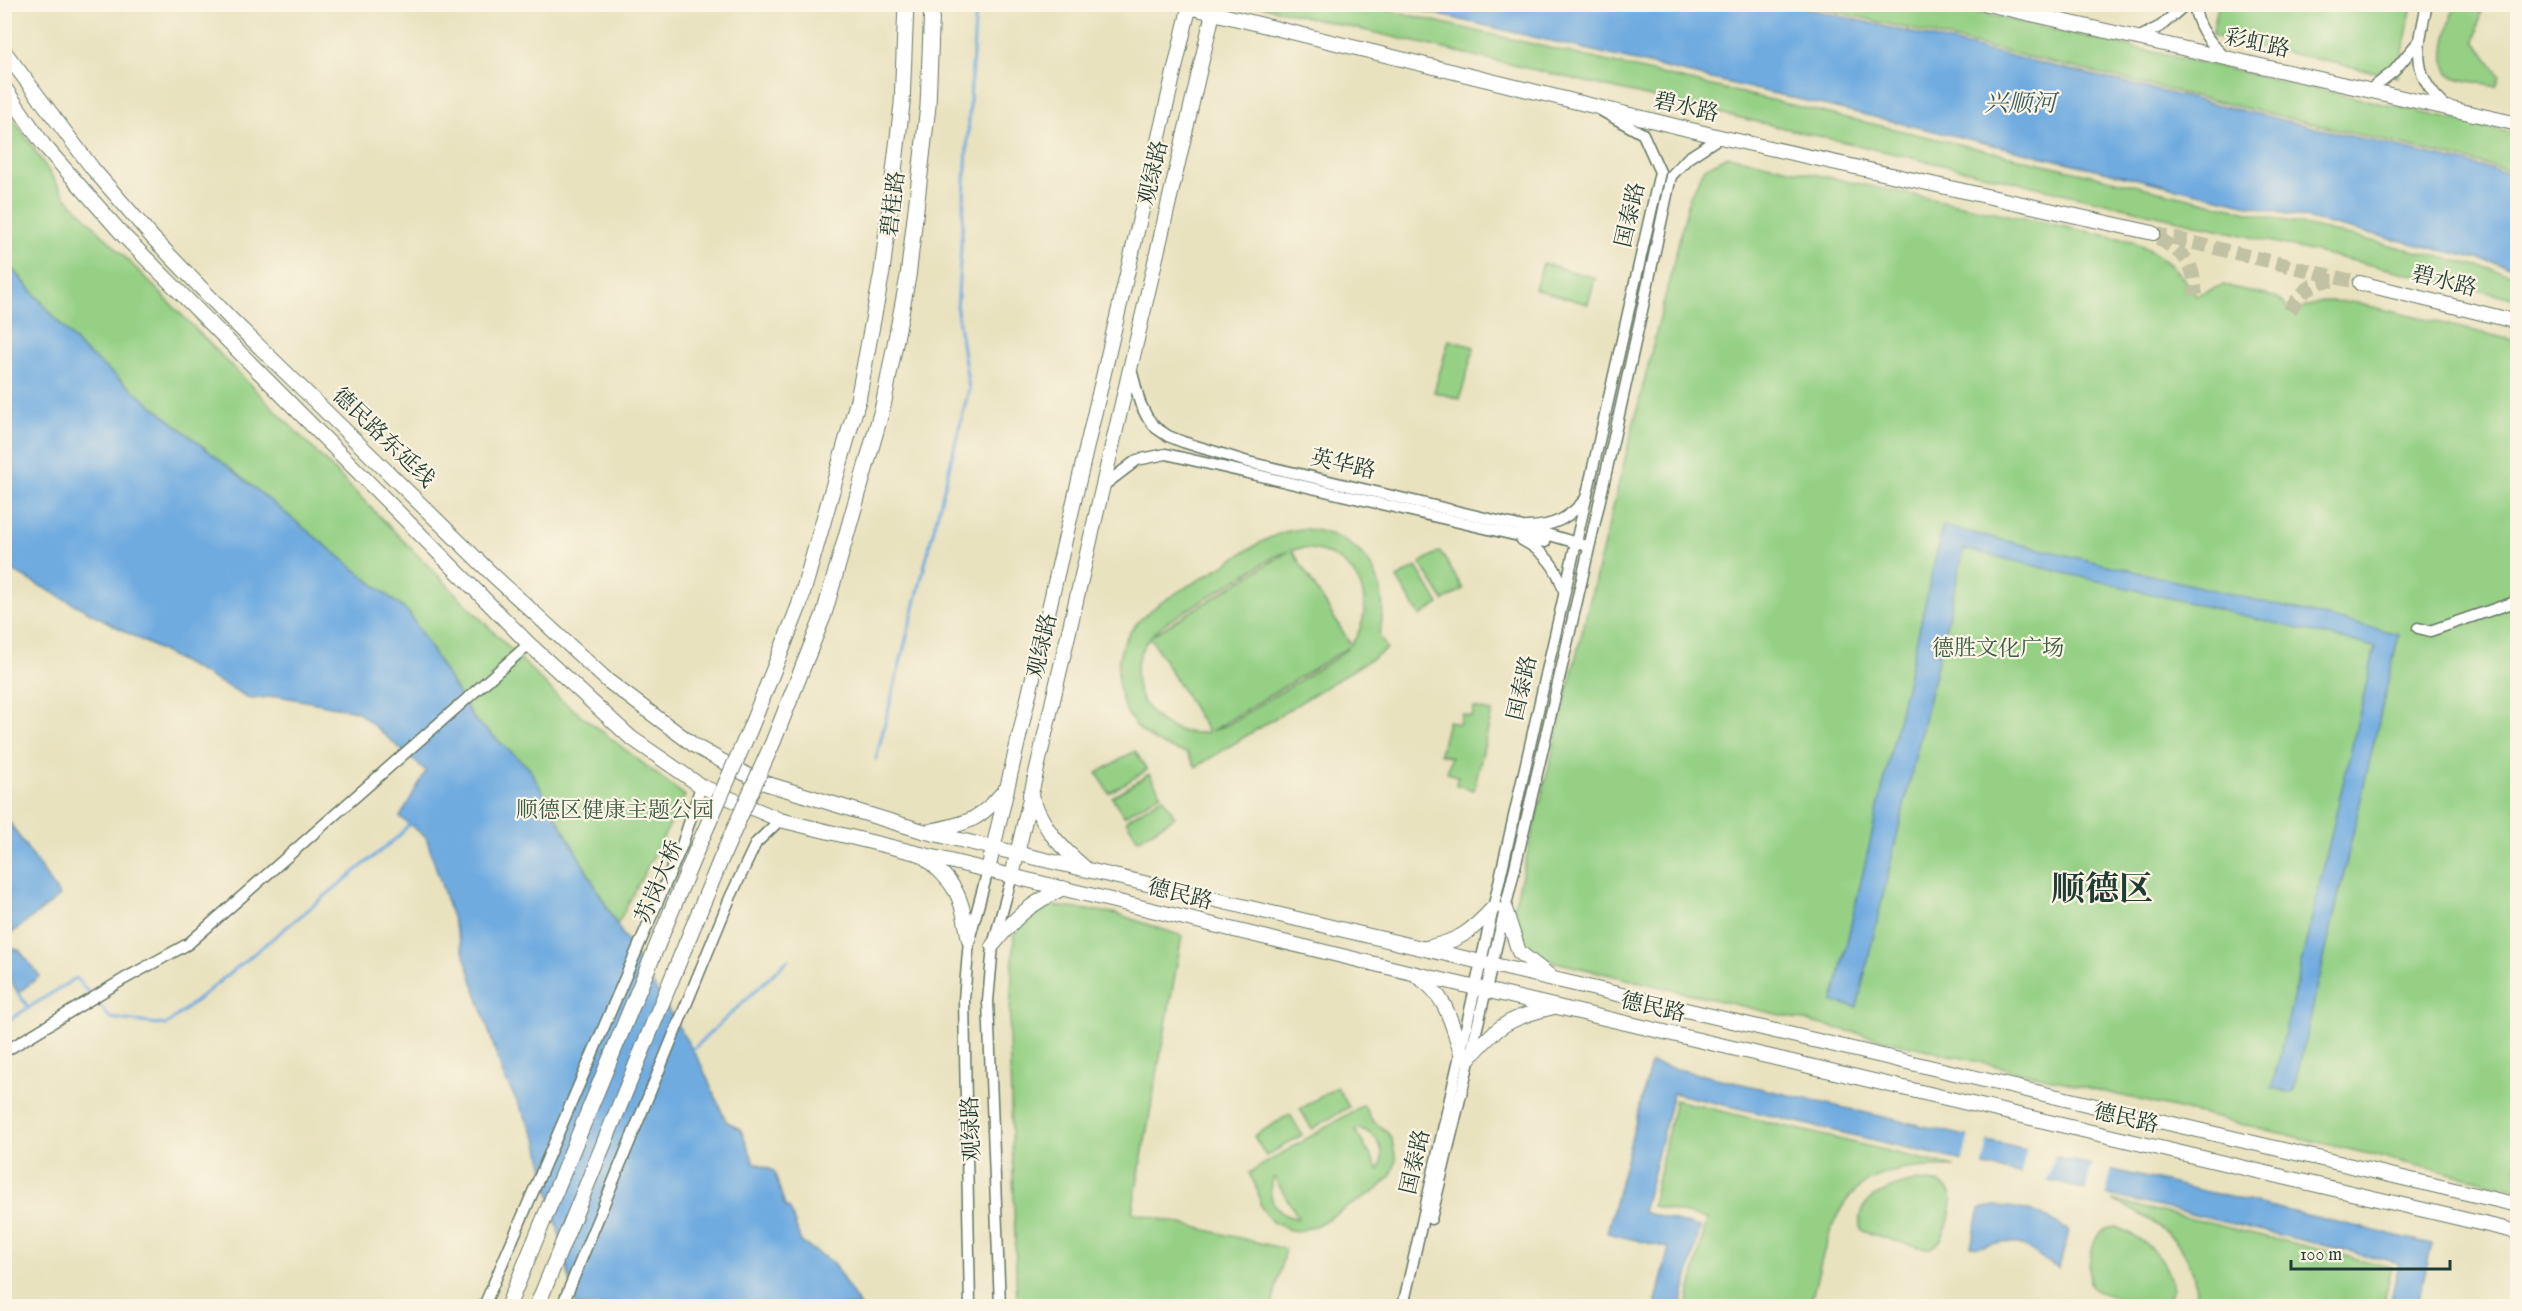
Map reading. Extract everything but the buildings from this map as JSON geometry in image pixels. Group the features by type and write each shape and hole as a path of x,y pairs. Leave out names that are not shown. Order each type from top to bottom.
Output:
{"highway":[{"name":"碧桂路","path":"858,400 882,273 902,104 906,4"},
{"name":"碧桂路","path":"537,1306 721,859 773,742 824,614 883,406 908,277 928,106 932,4"},
{"name":"苏岗大桥","path":"508,1306 697,849 750,729 799,606 858,400"}],"main road":[{"name":"彩虹路","path":"1988,4 2517,124"},
{"name":"碧水路","path":"1185,5 1214,9 1596,108 2153,233"},
{"name":"观绿路","path":"988,870 1185,5"},
{"name":"观绿路","path":"1012,876 1214,9"},
{"name":"德民路东延线","path":"4,51 93,168 153,238 232,320 492,574 608,681 695,746 758,781 926,832 2517,1205"},
{"name":"德民路东延线","path":"4,87 43,144 123,235 529,644 630,737 701,786 780,820"},
{"name":"碧水路","path":"2360,283 2517,322"},
{"path":"926,832 969,822 989,809 1006,789"},
{"path":"1030,794 1041,821 1057,843 1086,869"},
{"name":"德民路","path":"780,820 1408,972 2517,1232"},
{"path":"920,854 948,878 961,900 969,940"},
{"path":"993,945 1016,916 1033,903 1063,888"},
{"path":"1421,949 1450,943 1465,936 1499,908 1519,952 1556,981"},
{"path":"1408,972 1426,982 1442,999 1465,1056 1505,1023 1520,1016 1556,1006"}],"street":[{"path":"2136,39 2161,26 2186,4"},
{"path":"2194,4 2206,37 2226,59"},
{"path":"2427,4 2419,41 2419,65 2422,76 2433,94 2448,108"},
{"path":"2370,90 2394,72 2419,41"},
{"name":"国泰路","path":"1403,1306 1487,964 1564,593 1588,496 1660,172 1643,134 1596,108"},
{"name":"国泰路","path":"1499,908 1589,550 1671,176 1688,158 1720,137"},
{"name":"英华路","path":"1130,366 1140,403 1156,428 1167,436 1248,462 1589,550"},
{"name":"英华路","path":"1103,486 1137,460 1166,454 1518,532"},
{"path":"1518,532 1550,525 1565,518 1575,511 1588,496"},
{"path":"1518,532 1551,562 1558,573 1564,593"},
{"path":"2418,628 2430,630 2517,601"},
{"path":"4,1052 124,979 188,944 529,644"},
{"path":"484,1306 672,867 701,786"},
{"path":"562,1306 730,898 756,843 780,820"},
{"name":"观绿路","path":"970,1306 964,1000 969,940 988,870"},
{"name":"观绿路","path":"1000,1306 988,1002 993,945 1012,876"},
{"name":"国泰路","path":"1409,1306 1465,1056"}],"green space":[{"path":"1256,5 1366,5 2517,275 2517,299"},
{"path":"1808,5 1945,5 2517,134 2517,172"},
{"path":"2218,5 2412,5 2398,77 2212,36"},
{"path":"2454,5 2482,5 2475,41 2500,76 2496,86 2459,79 2448,72 2445,54"},
{"name":"顺德区健康主题公园","path":"4,104 65,196 379,516 560,699 685,796 617,925 529,768 473,718 409,613 81,348 5,259"},
{"name":"德胜文化广场","path":"1728,156 2132,241 2168,263 2196,295 2223,285 2278,298 2290,311 2326,301 2352,302 2517,341 2517,1189 1526,955 1512,915 1690,196 1705,168"},
{"path":"1543,263 1595,278 1588,304 1535,289"},
{"path":"1449,340 1474,347 1460,399 1434,392"},
{"path":"1301,529 1340,538 1356,548 1368,561 1381,595 1382,614 1379,635 1387,649 1196,767 1187,753 1158,743 1142,731 1129,716 1121,697 1118,679 1119,661 1124,643 1145,615 1169,597 1260,543 1281,533","holes":["1302,548 1320,551 1336,558 1349,568 1358,581 1363,596 1364,612 1360,628 1351,645 1292,550","1289,551 1152,635 1164,624 1274,557","1150,637 1208,732 1189,732 1171,727 1156,718 1145,705 1138,689 1136,672 1140,654","1349,647 1336,658 1227,725 1212,731"]},
{"path":"1440,551 1463,589 1444,601 1420,563"},
{"path":"1416,567 1439,604 1420,616 1397,578"},
{"path":"1474,708 1492,712 1474,790 1456,785 1458,776 1447,773 1451,757 1440,754 1448,721 1459,724 1462,714 1472,717"},
{"path":"1135,751 1147,770 1109,793 1097,773"},
{"path":"1149,774 1161,794 1124,816 1112,797"},
{"path":"1163,797 1175,817 1138,840 1126,820"},
{"path":"1045,905 1114,913 1182,936 1132,1212 1285,1249 1272,1306 1017,1306 1009,1034 1014,934"},
{"path":"1337,1087 1349,1107 1312,1129 1300,1109"},
{"path":"1675,1100 1955,1167 1916,1168 1887,1173 1864,1184 1848,1199 1836,1218 1826,1243 1810,1306 1687,1306 1707,1219 1652,1206"},
{"path":"1363,1105 1372,1120 1387,1132 1392,1140 1396,1159 1390,1177 1377,1190 1317,1225 1299,1231 1290,1230 1272,1222 1261,1207 1257,1188 1249,1173","holes":["1361,1129 1373,1135 1380,1145 1382,1157 1379,1170 1355,1130","1274,1177 1298,1217 1298,1218 1284,1214 1274,1204 1271,1191"]},
{"path":"1290,1114 1302,1135 1266,1156 1254,1136"},
{"path":"1915,1181 1939,1183 1951,1196 1947,1226 1934,1246 1929,1248 1898,1242 1861,1229 1860,1218 1868,1202 1886,1190"},
{"path":"2112,1200 2392,1267 2383,1306 2196,1306 2196,1286 2191,1268 2184,1253 2174,1240 2146,1218"},
{"path":"2116,1227 2146,1244 2161,1260 2167,1270 2172,1292 2165,1304 2159,1306 2117,1298 2101,1293 2091,1286 2089,1271 2096,1239 2103,1231"}],"water":[{"name":"兴顺河","path":"1397,5 1793,5 2517,175 2517,268"},
{"path":"4,259 81,348 409,613 473,718 529,768 617,925 701,1064 726,1121 741,1130 754,1162 774,1171 785,1206 790,1209 801,1242 833,1263 860,1306 576,1306 537,1139 503,1075 426,837 400,817 426,771 357,711 279,696 251,699 5,567"},
{"path":"1943,526 2399,634 2293,1093 2272,1088 2375,647 1964,549 1857,1007 1833,1002"},
{"path":"5,816 60,896 4,938"},
{"path":"5,947 19,950 40,976 18,993 5,972"},
{"path":"1651,1063 2432,1244 2417,1306 2390,1306 2399,1263 1673,1093 1643,1212 1700,1228 1681,1306 1655,1306 1669,1248 1607,1233"},
{"path":"1995,1206 2034,1212 2069,1231 2059,1268 2018,1244 1971,1246 1980,1209"}],"pier":[{"path":"1969,1134 1989,1138 1982,1169 1962,1164"},
{"path":"2027,1147 2054,1154 2047,1184 2020,1178"},
{"path":"2092,1162 2112,1167 2105,1198 2085,1193"}],"waterway":[{"path":"876,759 969,389 957,311 976,4"},
{"path":"4,1023 76,978 110,1018 166,1025 399,836 411,822"},
{"path":"691,1051 788,960"},
{"path":"18,993 29,1008"}],"tunnel":[{"path":"2153,233 2360,283"},
{"path":"2159,238 2187,260 2193,273 2196,295"},
{"path":"2290,311 2298,299 2313,285 2334,281"}],"district":[{"name":"顺德区","path":"2102,890"}]}
